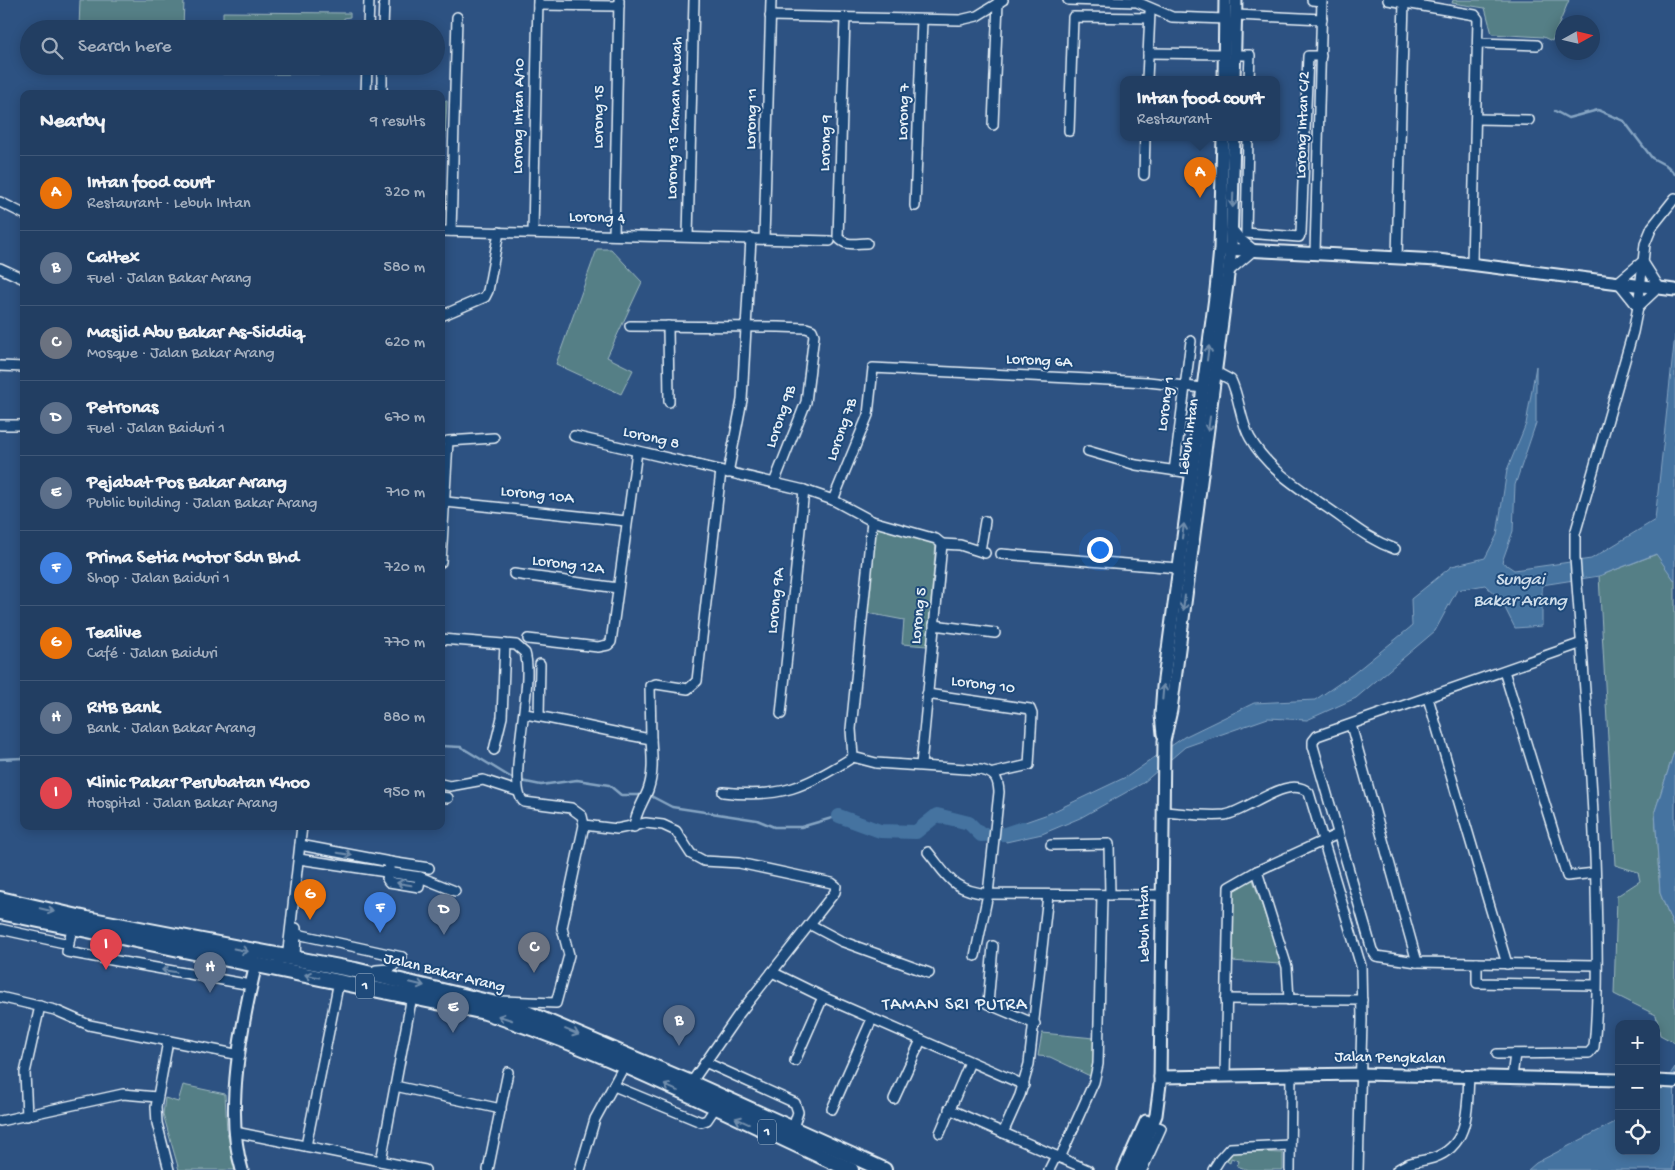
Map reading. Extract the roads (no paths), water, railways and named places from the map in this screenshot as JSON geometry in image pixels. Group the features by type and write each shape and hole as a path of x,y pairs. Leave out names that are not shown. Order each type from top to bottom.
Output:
{"main road":[{"path":"1225,76 1229,54 1230,17 1226,0"},
{"path":"1230,17 1236,0"},
{"path":"1229,54 1233,76"},
{"name":"Lebuh Intan","path":"1164,744 1171,710 1228,272 1225,249 1223,141"},
{"name":"Lebuh Intan","path":"1133,1170 1156,1115 1155,1107 1160,1077 1164,768 1161,715 1163,687 1203,388 1225,249 1232,229 1234,141"},
{"path":"1223,188 1227,173 1234,169"},
{"path":"1225,249 1315,252 1472,263 1668,289"},
{"name":"Jalan Bakar Arang","path":"0,898 87,920 355,970 484,1000 529,1014 691,1082 793,1128 851,1170"},
{"name":"Jalan Bakar Arang","path":"0,912 485,1012 518,1022 624,1066 715,1108 821,1149 884,1170"},
{"path":"242,1170 235,1132 235,1098 240,1055 256,964"},
{"name":"Jalan Pengkalan","path":"1160,1077 1361,1074 1615,1080"},
{"path":"1660,1081 1675,1082"},
{"name":"Lebuh Intan","path":"1124,1170 1155,1107"}],"street":[{"path":"369,20 370,0"},
{"path":"383,20 384,0"},
{"name":"Lorong 13 Taman Mewah","path":"688,236 694,0"},
{"name":"Lorong 11","path":"764,238 771,0"},
{"path":"1068,0 1129,1 1152,7 1172,17 1322,19"},
{"path":"1312,0 1322,0"},
{"name":"Lorong Intan C/2","path":"1315,252 1322,0"},
{"path":"1388,0 1404,1 1475,15 1478,19 1479,43 1472,263"},
{"path":"770,16 922,20 969,18 1000,1"},
{"path":"993,125 1000,1"},
{"path":"1397,257 1404,1"},
{"path":"538,2 619,3"},
{"name":"Lorong Intan A/10","path":"532,232 538,2"},
{"name":"Lorong 15","path":"614,234 619,3"},
{"path":"1147,76 1149,18 1152,7"},
{"path":"446,231 457,17"},
{"path":"1069,131 1072,22 1074,17 1149,18"},
{"name":"Lorong 9","path":"845,18 838,237 841,242 849,244 867,243"},
{"name":"Lorong 7","path":"915,206 922,20"},
{"path":"1479,43 1537,45"},
{"path":"1148,53 1250,55 1249,76"},
{"path":"1248,141 1246,233 1295,238 1301,233 1308,56 1321,56"},
{"path":"366,75 366,90"},
{"path":"382,75 382,90"},
{"path":"1476,119 1529,120"},
{"path":"1144,174 1145,141"},
{"path":"1234,169 1247,170"},
{"path":"1304,172 1317,172"},
{"path":"1496,1054 1589,1053 1593,1051 1596,985 1595,872 1582,643 1574,558 1575,534 1581,508 1606,429 1638,307 1648,236 1658,218 1675,198"},
{"path":"0,202 20,212"},
{"path":"1228,272 1254,250 1240,239 1232,229"},
{"name":"Lorong 4","path":"446,231 830,241"},
{"path":"445,314 485,297 488,291 499,232"},
{"path":"634,827 638,808 646,794 653,762 650,686 656,684 688,689 697,681 724,472 742,400 751,238"},
{"path":"1638,307 1618,282 1643,262"},
{"path":"1638,307 1668,289 1643,262"},
{"path":"0,268 20,277"},
{"path":"630,326 745,326"},
{"path":"668,326 669,402"},
{"name":"Lorong 9B","path":"745,326 806,328 812,330 813,344 806,402 774,483"},
{"name":"Lorong 1","path":"1174,471 1191,341"},
{"path":"0,366 20,367"},
{"name":"Lorong 6A","path":"873,368 1185,385 1203,388"},
{"name":"Lorong 7B","path":"833,500 868,415 873,368"},
{"path":"1216,372 1231,380 1250,440 1273,467 1289,482 1361,534 1395,549"},
{"path":"0,424 20,425"},
{"name":"Lorong 8","path":"574,436 804,490 833,500 872,521"},
{"path":"445,514 445,440 494,438"},
{"path":"528,640 598,647 608,645 612,637 626,521 637,451"},
{"path":"1088,451 1136,465 1191,473"},
{"name":"Lorong 9A","path":"781,714 804,490"},
{"name":"Lorong 10A","path":"446,502 626,521"},
{"path":"853,757 852,729 872,521 936,539 942,544 960,545 982,552 985,521"},
{"name":"Lorong 5","path":"921,765 942,544"},
{"path":"1001,554 1178,568"},
{"name":"Lorong 12A","path":"514,574 618,588"},
{"path":"934,625 995,633"},
{"path":"445,639 505,644 519,647 526,656 525,714 517,763 517,788 524,802 571,808 582,816 584,825 562,928 562,936 569,951 556,1003 484,1000"},
{"path":"1582,643 1317,736 1313,740 1338,834 1372,950 1376,956 1417,962 1596,965"},
{"path":"494,750 502,717 505,644"},
{"path":"538,716 540,664"},
{"path":"1504,671 1567,876 1595,872"},
{"name":"Lorong 10","path":"927,694 1030,709 1032,714 1029,765 994,774"},
{"path":"1428,698 1507,964"},
{"path":"525,714 599,731 651,739"},
{"path":"1351,725 1417,962"},
{"path":"723,792 751,795 792,790 805,785 853,757 876,763 981,770 994,774 997,778 999,792 996,828 988,894 975,956"},
{"path":"445,785 454,786 483,780 517,788"},
{"path":"1163,812 1228,814 1290,786 1297,786 1309,793 1325,839 1361,966 1361,1074 1358,1170"},
{"path":"584,825 617,829 653,823 672,828 691,854 704,861 739,863 835,884 835,892 811,925 772,972 691,1082"},
{"path":"291,959 289,933 294,913 302,830"},
{"path":"1225,1075 1227,891 1231,884 1256,871 1338,834"},
{"path":"1049,1170 1058,1157 1094,1082 1098,1064 1109,844 1051,845"},
{"path":"300,845 429,868"},
{"path":"928,852 954,884 969,891 988,894 1162,895"},
{"path":"299,859 388,872"},
{"path":"390,862 389,882 419,887 420,878 455,891"},
{"path":"1256,871 1287,967 1289,1000"},
{"path":"1004,1133 1024,1085 1035,1024 1048,895"},
{"path":"291,959 297,934 294,913"},
{"path":"811,925 840,941 929,973"},
{"path":"68,948 72,928"},
{"path":"0,929 68,948 252,985"},
{"path":"297,934 402,957 387,970 355,970"},
{"path":"993,946 988,1004 1035,1024"},
{"path":"1476,963 1477,983 1596,985"},
{"path":"772,972 872,1019 1024,1085"},
{"path":"306,1146 339,981"},
{"path":"381,1162 412,996"},
{"path":"0,997 40,1006 89,1026 240,1055"},
{"path":"795,1061 823,997"},
{"path":"1226,999 1362,1000"},
{"path":"27,1116 25,1073 40,1006"},
{"path":"832,1109 872,1019"},
{"path":"894,1099 921,1040"},
{"path":"168,1041 157,1097 157,1123 169,1170"},
{"path":"1512,1078 1515,1054"},
{"path":"705,1062 794,1103 798,1112 793,1128"},
{"path":"940,1133 948,1109 970,1062"},
{"path":"580,1170 595,1119 624,1066"},
{"path":"488,1170 508,1072"},
{"path":"1290,1170 1291,1074"},
{"path":"1397,1170 1412,1161 1440,1154 1460,1138 1467,1117 1469,1076"},
{"path":"396,1086 501,1109"},
{"path":"614,1086 701,1122 708,1120 715,1108"},
{"path":"0,1121 123,1094 157,1097"},
{"path":"948,1109 1088,1170"},
{"path":"1142,1170 1161,1128 1152,1125"},
{"path":"235,1132 425,1170"},
{"path":"1213,1170 1230,1148 1290,1145"}],"water":[{"name":"Sungai Bakar Arang","path":"1675,335 1675,581 1656,554 1599,576 1542,585 1542,626 1515,628 1501,600 1485,585 1457,590 1435,631 1356,698 1307,720 1268,718 1185,747 1143,783 1080,818 1042,834 1006,842 1005,829 1048,814 1128,776 1184,737 1254,703 1315,700 1353,674 1412,626 1411,599 1452,566 1485,558 1497,535 1507,470 1526,424 1536,366 1536,423 1515,485 1513,531 1502,562 1514,570 1591,559 1655,520"},
{"path":"1675,749 1675,931 1660,893 1655,811"},
{"path":"1675,1067 1673,1170 1528,1170 1536,1163 1615,1122 1615,1155 1660,1155 1660,1089"}],"waterway":[{"path":"1555,111 1568,118 1598,110 1624,121 1652,158 1667,166 1675,174"},
{"name":"Sungai Bakar Arang","path":"445,746 461,747 515,780"},
{"name":"Sungai Bakar Arang","path":"0,759 20,758"},
{"name":"Sungai Bakar Arang","path":"521,781 541,785 577,780 609,785 621,795 644,795"},
{"name":"Sungai Bakar Arang","path":"649,795 672,807 757,820 774,827 801,827 839,816"},
{"name":"Sungai Bakar Arang","path":"839,816 880,831 916,832 937,815 969,823 981,835 1005,834 1023,828"}],"place":[{"name":"Intan food court","path":"1200,198"},
{"name":"Tealive","path":"310,920"},
{"name":"Prima Setia Motor Sdn Bhd","path":"380,933"},
{"name":"Petronas","path":"444,935"},
{"name":"Klinic Pakar Perubatan Khoo","path":"106,970"},
{"name":"Masjid Abu Bakar As-Siddiq","path":"534,973"},
{"name":"RHB Bank","path":"210,993"},
{"name":"Pejabat Pos Bakar Arang","path":"453,1033"},
{"name":"Caltex","path":"679,1046"}],"district":[{"name":"TAMAN SRI PUTRA","path":"955,1005"}]}
